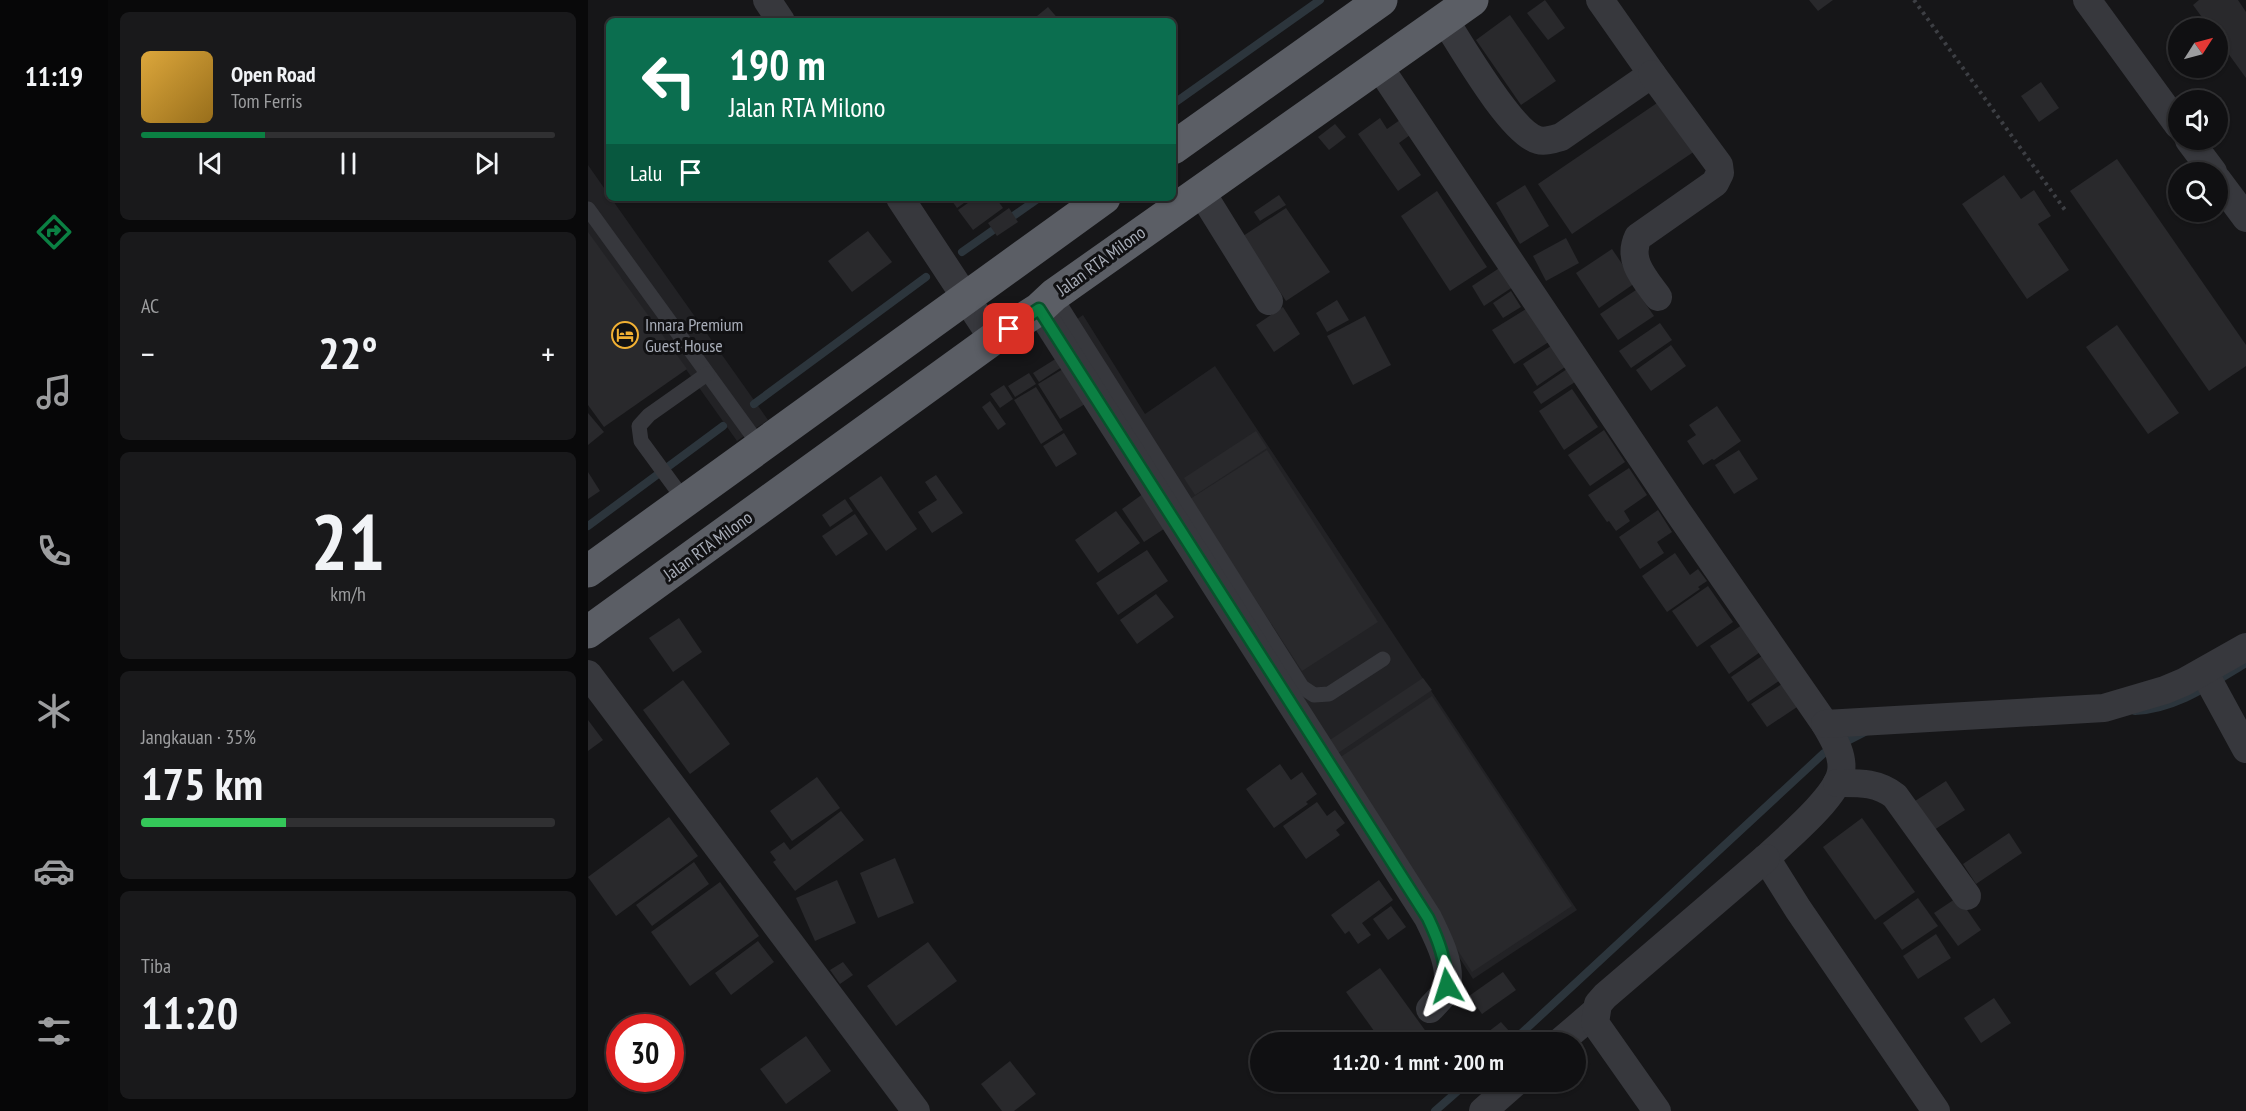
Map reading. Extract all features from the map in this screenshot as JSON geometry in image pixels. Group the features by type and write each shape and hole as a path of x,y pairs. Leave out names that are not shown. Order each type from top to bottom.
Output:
{"highway":[{"path":"1176,146 1381,0"},
{"name":"Jalan RTA Milono","path":"588,632 1200,190 1472,0"},
{"path":"588,571 1100,201"}],"street":[{"path":"767,0 779,18"},
{"path":"1600,0 1719,165 1720,172 1715,183 1638,237 1633,247 1634,259 1641,274 1658,297"},
{"path":"2087,0 2168,111"},
{"path":"1444,19 1499,104 1523,131 1537,140 1561,137 1652,74"},
{"path":"1378,64 1678,512 1835,752 1873,784 1885,788 1895,796 1966,896"},
{"path":"1200,190 1269,301"},
{"path":"2228,193 2246,218"},
{"path":"902,201 993,339"},
{"path":"1046,302 1428,918 1440,943 1447,968 1447,986 1430,1009"},
{"path":"1835,752 2104,708 2165,690 2211,685 2246,647"},
{"path":"588,674 916,1111"},
{"path":"2211,685 2246,749"},
{"path":"1657,1111 1595,1023 1598,1004 1766,858 1820,805 1835,752"},
{"path":"1766,858 1798,909 1936,1111"},
{"path":"1572,1032 1595,1012"},
{"path":"1483,1111 1505,1092"}],"lane":[{"path":"588,209 760,446"},
{"path":"1046,302 1302,687 1314,695 1329,694 1383,659"},
{"path":"685,501 641,441 639,426 649,415 707,374"}],"path":[{"path":"1914,0 2065,210"}],"shaded area":[{"path":"588,165 606,191 606,201 613,201 768,420 737,441 621,278 588,301"},
{"path":"1083,315 1145,414 1215,366 1577,910 1473,979 1060,331"}],"building":[{"path":"1545,0 1565,28 1548,40 1527,13"},
{"path":"1809,0 1833,0 1818,11"},
{"path":"2199,0 2238,0 2246,12 2246,78 2228,53 2228,18 2203,18 2193,5"},
{"path":"1048,7 1057,18 1035,18"},
{"path":"1510,15 1556,81 1521,105 1476,40"},
{"path":"2041,82 2059,108 2039,122 2021,96"},
{"path":"1660,101 1695,151 1572,234 1538,184"},
{"path":"1380,118 1387,129 1400,120 1410,135 1399,143 1421,175 1398,191 1358,134"},
{"path":"1335,124 1346,137 1329,150 1318,137"},
{"path":"2117,159 2246,345 2246,366 2209,391 2070,191"},
{"path":"2004,175 2021,199 2034,190 2051,216 2038,224 2069,270 2027,299 1962,204"},
{"path":"1525,185 1549,226 1520,244 1496,203"},
{"path":"1437,191 1487,267 1450,291 1401,216"},
{"path":"1279,195 1286,205 1260,221 1254,212"},
{"path":"952,201 967,201 957,208"},
{"path":"971,201 998,201 1003,208 973,230 958,210"},
{"path":"1009,208 1018,222 997,236 988,223"},
{"path":"1286,208 1330,272 1286,301 1243,236"},
{"path":"868,231 892,262 852,292 828,261"},
{"name":"Innara Premium Guest House","path":"588,232 687,369 604,427 588,405"},
{"path":"1566,238 1579,263 1546,281 1533,256"},
{"path":"1612,249 1635,283 1599,308 1576,273"},
{"path":"1507,263 1519,283 1484,306 1472,286"},
{"path":"1636,290 1654,316 1618,340 1600,314"},
{"path":"1511,291 1521,307 1503,318 1493,303"},
{"path":"1337,300 1349,320 1327,332 1316,313"},
{"path":"1534,304 1555,338 1514,364 1492,330"},
{"path":"1283,307 1300,334 1274,352 1256,325"},
{"path":"1365,316 1391,365 1353,385 1327,336"},
{"path":"1660,323 1672,340 1631,368 1619,351"},
{"path":"2117,325 2179,413 2148,434 2086,347"},
{"path":"1554,344 1568,365 1537,386 1523,364"},
{"path":"1671,345 1686,366 1651,391 1636,370"},
{"path":"1057,358 1062,367 1039,382 1033,373"},
{"path":"1063,369 1085,404 1060,419 1038,384"},
{"path":"1567,369 1575,382 1541,404 1533,392"},
{"path":"1029,373 1036,384 1015,397 1008,386"},
{"path":"1004,385 1013,399 1000,408 990,394"},
{"path":"1036,387 1063,430 1041,444 1014,400"},
{"path":"1572,389 1598,427 1564,450 1539,411"},
{"path":"990,401 1006,424 998,430 982,407"},
{"path":"1717,406 1741,441 1703,465 1687,441 1696,435 1689,425"},
{"path":"588,413 604,432 588,445"},
{"path":"1604,430 1625,462 1590,486 1568,455"},
{"path":"1256,431 1267,448 1195,495 1184,478"},
{"path":"1064,433 1077,454 1056,467 1043,446"},
{"path":"1267,450 1378,622 1302,671 1190,499"},
{"path":"1739,450 1758,479 1734,494 1715,465"},
{"path":"1629,468 1647,495 1624,511 1630,521 1616,531 1588,495"},
{"path":"588,472 600,491 588,499"},
{"path":"936,475 963,513 932,533 918,512 937,500 925,482"},
{"path":"881,476 917,529 886,551 849,498"},
{"path":"1147,491 1170,525 1144,542 1122,509"},
{"path":"845,499 853,511 830,527 822,515"},
{"path":"1658,510 1672,532 1657,542 1664,553 1640,569 1619,537"},
{"path":"1116,511 1140,543 1098,573 1075,540"},
{"path":"855,514 868,534 836,556 822,536"},
{"path":"1147,550 1168,581 1118,615 1096,583"},
{"path":"1675,553 1690,575 1698,569 1707,581 1698,587 1700,589 1667,612 1642,576"},
{"path":"1708,586 1733,622 1697,647 1672,611"},
{"path":"1156,594 1174,617 1137,644 1120,620"},
{"path":"679,618 702,652 673,672 649,638"},
{"path":"1745,623 1763,650 1729,674 1710,646"},
{"path":"1765,654 1782,679 1748,702 1731,677"},
{"path":"1423,678 1432,690 1335,755 1327,742"},
{"path":"683,680 730,744 690,774 643,710"},
{"path":"1788,680 1803,703 1767,727 1751,704"},
{"path":"1432,696 1572,906 1472,972 1333,762"},
{"path":"588,720 603,740 588,751"},
{"path":"1280,764 1291,780 1302,772 1317,794 1306,802 1308,804 1274,828 1246,789"},
{"path":"817,777 840,808 792,841 770,811"},
{"path":"1946,781 1965,810 1934,830 1915,801"},
{"path":"1317,802 1327,816 1335,810 1345,823 1336,830 1340,835 1306,859 1283,826"},
{"path":"841,811 864,840 795,891 773,862 776,860 770,852 784,842 790,850"},
{"path":"669,817 698,856 616,916 588,877"},
{"path":"1862,818 1915,892 1875,920 1823,847"},
{"path":"2009,833 2022,853 1976,884 1963,864"},
{"path":"895,858 914,903 878,918 860,873"},
{"path":"694,862 709,884 652,926 636,905"},
{"path":"837,880 856,923 815,941 796,898"},
{"path":"1379,880 1393,900 1362,923 1371,935 1358,944 1349,931 1345,934 1331,915"},
{"path":"720,882 759,936 690,986 651,932"},
{"path":"1958,897 1981,930 1958,946 1934,913"},
{"path":"1918,898 1938,926 1902,950 1883,923"},
{"path":"1391,906 1406,927 1388,940 1373,919"},
{"path":"1936,934 1951,958 1918,979 1903,956"},
{"path":"758,941 774,962 731,995 715,973"},
{"path":"928,942 957,981 896,1026 867,986"},
{"path":"843,962 853,975 840,984 830,970"},
{"path":"1380,968 1426,1032 1375,1032 1346,992"},
{"path":"1503,972 1516,990 1482,1014 1469,996"},
{"path":"1994,998 2011,1023 1981,1043 1964,1018"},
{"path":"1501,1022 1510,1032 1488,1032"},
{"path":"806,1036 831,1071 786,1104 760,1069"},
{"path":"1010,1061 1036,1094 1014,1111 1002,1111 981,1084"}],"waterway":[{"path":"1176,102 1320,0"},
{"path":"962,252 1035,201"},
{"path":"754,404 926,277"},
{"path":"588,526 723,426"},
{"path":"2135,711 2165,706 2193,694 2246,663"},
{"path":"1523,1032 1824,753 1867,731"},
{"path":"1435,1111 1457,1092"}],"place":[{"name":"Innara Premium Guest House","path":"625,335"}],"route":[{"path":"1009,329 1039,309 1428,918 1440,943 1447,968 1447,986"}]}
